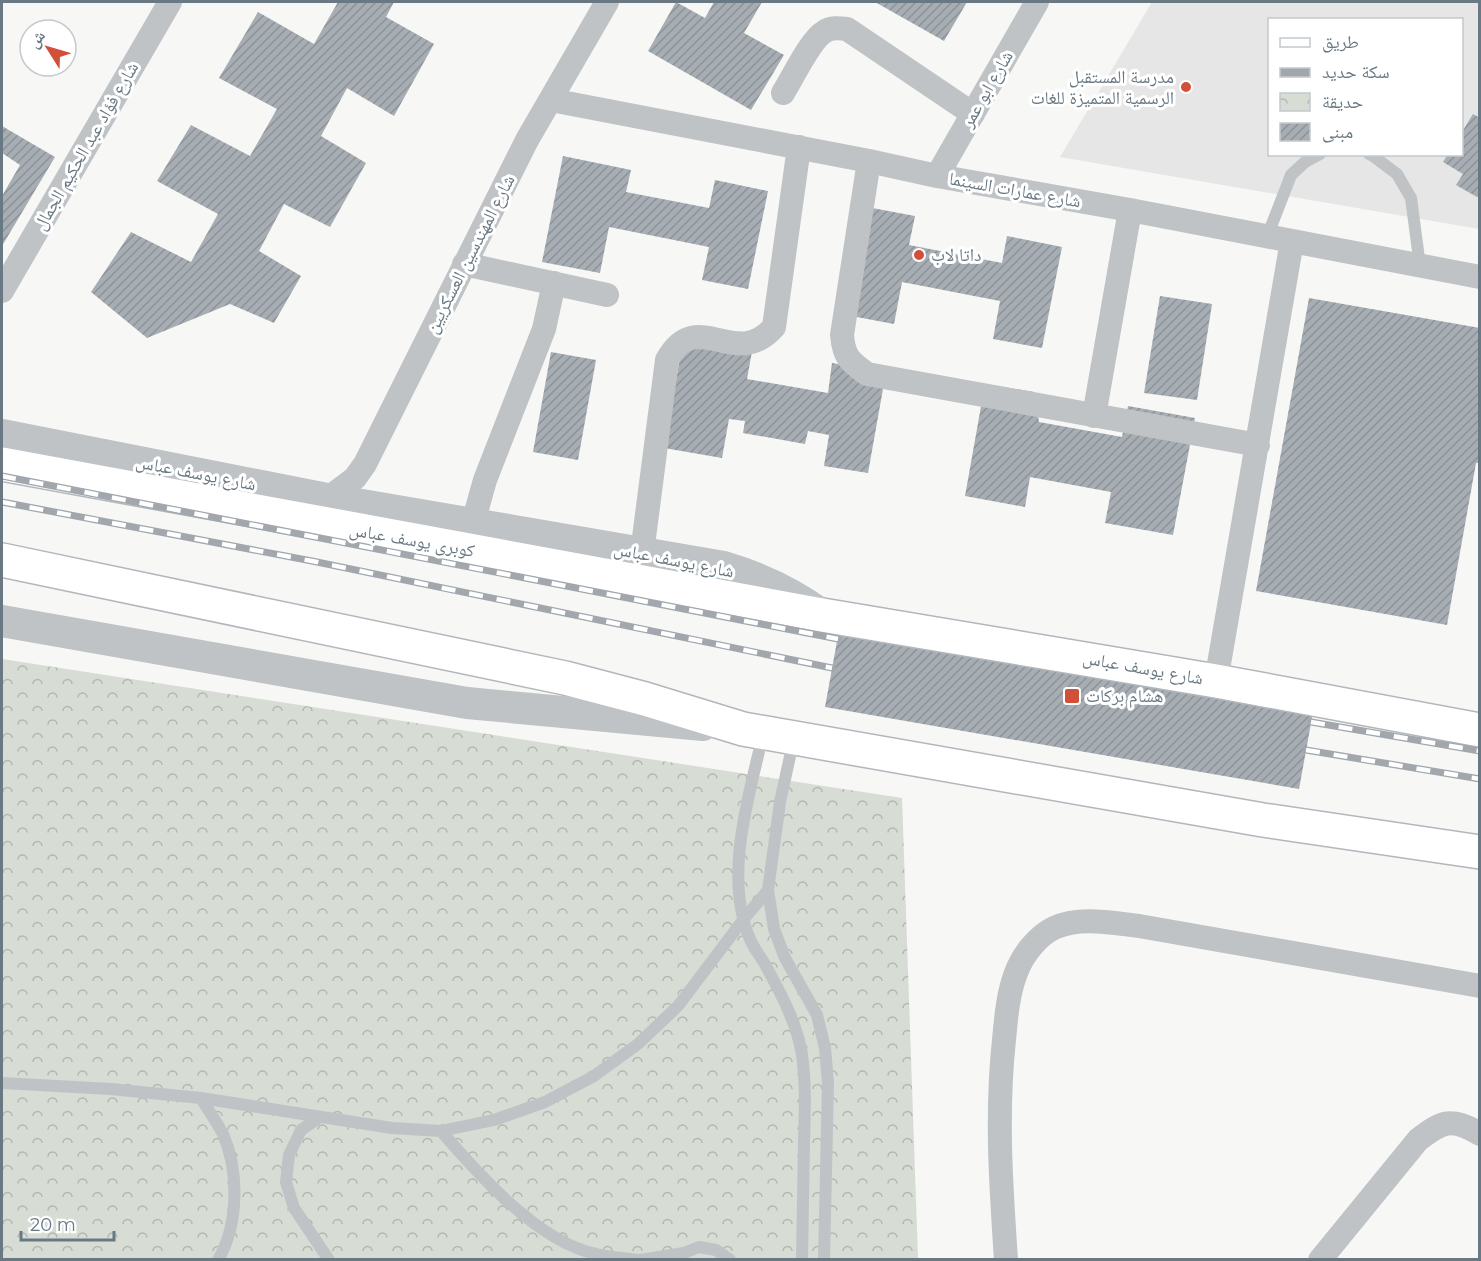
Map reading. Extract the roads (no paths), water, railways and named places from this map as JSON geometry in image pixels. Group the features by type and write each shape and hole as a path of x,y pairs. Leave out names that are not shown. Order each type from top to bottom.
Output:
{"main road":[{"name":"كوبرى يوسف عباس","path":"2,464 822,615"},
{"path":"2,560 565,678 767,733 1285,823 1479,852"},
{"name":"شارع يوسف عباس","path":"822,615 1216,681 1479,730"}],"street":[{"name":"شارع فؤاد عبد الحكيم الجمال","path":"2,291 170,2"},
{"name":"شارع المهندسين العسكريين","path":"327,498 355,478 365,464 527,140 607,2"},
{"name":"شارع ابو عمر","path":"937,176 1037,2"},
{"path":"783,93 813,43 822,33 834,28 847,29 973,114"},
{"name":"شارع عمارات السينما","path":"551,100 869,160 937,176 1130,210 1479,277"},
{"path":"642,553 667,360 675,347 688,338 702,337 739,344 752,343 765,337 774,327 799,147"},
{"path":"869,160 842,335 843,351 867,374 1258,445"},
{"path":"1094,416 1130,210"},
{"path":"1216,681 1292,241"},
{"path":"464,264 607,295"},
{"path":"473,523 485,480 544,329 554,283"},
{"name":"شارع يوسف عباس","path":"2,435 327,498 724,567 751,575 800,599 822,615"},
{"path":"2,621 467,703 767,733"},
{"path":"1006,1260 999,1087 1006,1019 1015,974 1023,958 1051,929 1068,922 1108,922 1139,926 1479,986"},
{"path":"1320,1260 1418,1140 1436,1126 1448,1122 1463,1124 1479,1134"}],"lane":[{"path":"1267,237 1291,175 1305,162 1316,156"},
{"path":"1373,156 1397,174 1411,198 1420,266"},
{"path":"767,733 780,802 768,890 774,929 785,958 817,1015 825,1048 828,1083 824,1260"},
{"path":"767,733 749,795 738,866 737,893 751,941 794,1023 802,1053 805,1084 802,1260"},
{"path":"2,1083 111,1089 201,1098 393,1128 441,1131 494,1120 546,1102 594,1076 638,1044 678,1006 768,890"},
{"path":"201,1098 223,1134 235,1174 234,1216 218,1260"},
{"path":"320,1117 301,1130 289,1155 286,1182 294,1209 328,1260"},
{"path":"441,1131 476,1172 553,1237 595,1254 639,1260 684,1253 699,1247 716,1250 730,1260"}],"railway":[{"path":"2,476 838,639"},
{"path":"2,502 312,561 832,668"},
{"path":"1311,722 1480,751"},
{"path":"1306,750 1480,779"}],"place":[{"name":"مدرسة المستقبل الرسمية المتميزة للغات","path":"1186,87"},
{"name":"داتا لاب","path":"919,255"},
{"name":"هشام بركات","path":"1072,696"}]}
